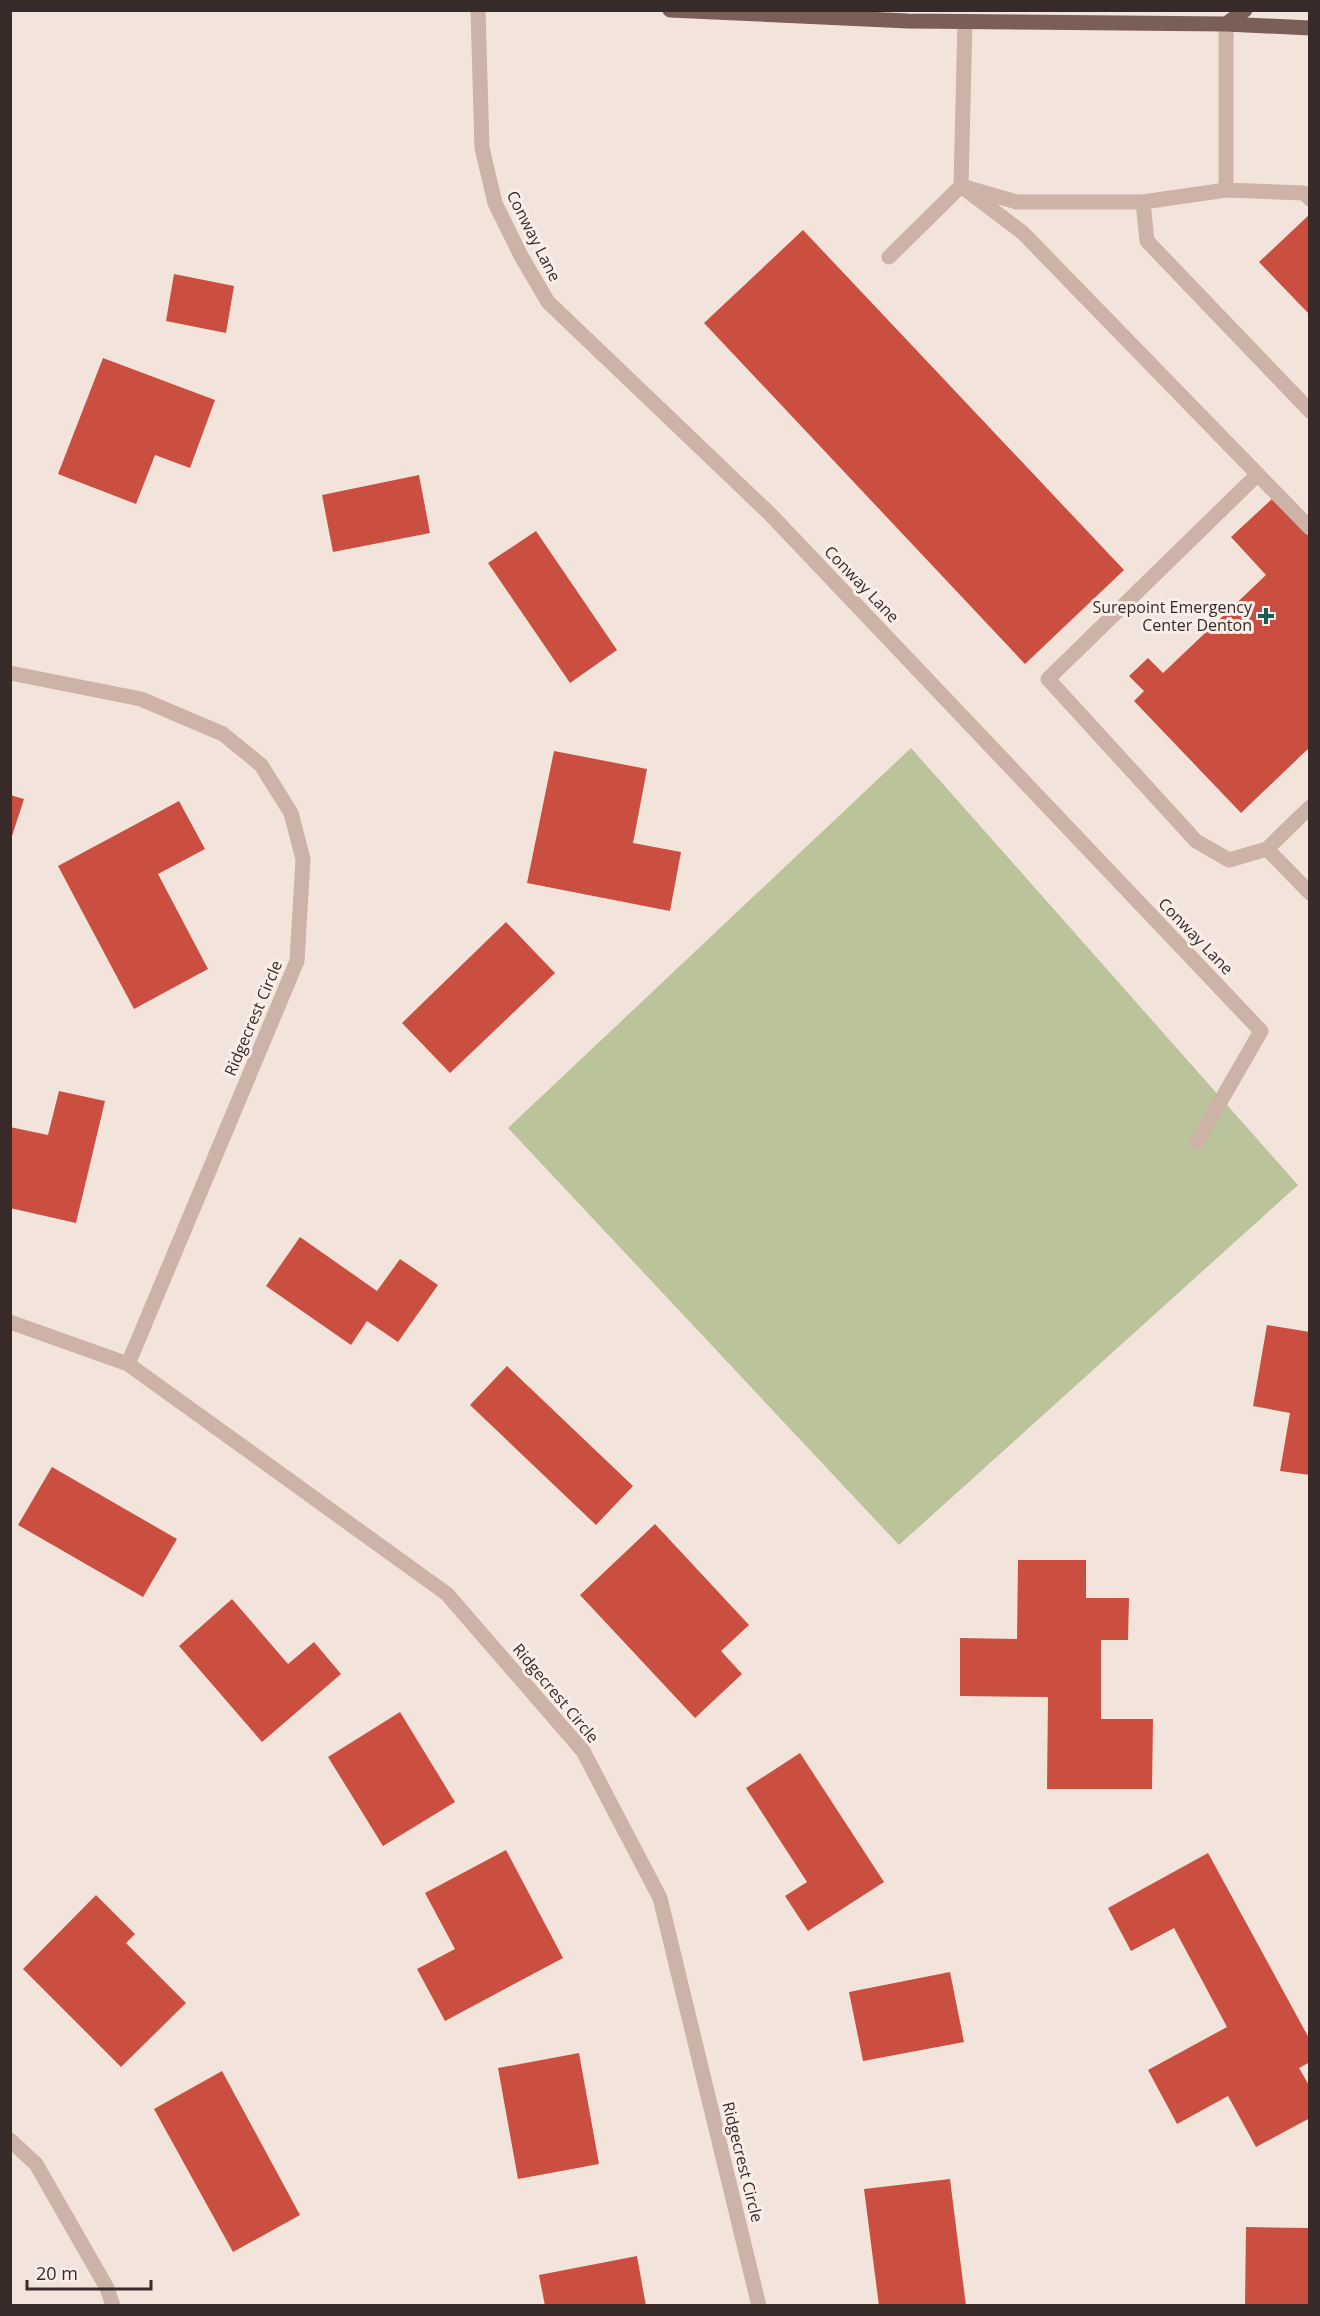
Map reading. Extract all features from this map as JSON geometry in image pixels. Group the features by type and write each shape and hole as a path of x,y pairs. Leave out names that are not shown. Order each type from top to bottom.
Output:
{"main road":[{"path":"670,10 908,21 1226,24 1310,28"},
{"path":"1226,24 1245,10"}],"street":[{"name":"Conway Lane","path":"478,10 482,148 495,203 521,256 548,302 770,514 1262,1031 1197,1142"},
{"path":"889,257 961,186 965,21"},
{"path":"1226,24 1226,190"},
{"path":"961,186 1017,202 1143,202 1226,190 1304,193 1310,198"},
{"path":"961,186 1023,233 1310,528"},
{"path":"1143,202 1147,241 1310,411"},
{"path":"1258,474 1048,680 1196,841 1229,860 1267,849 1310,807"},
{"name":"Ridgecrest Circle","path":"10,673 141,699 223,734 261,765 291,813 303,859 297,961 128,1364"},
{"path":"1267,849 1310,893"},
{"name":"Ridgecrest Circle","path":"10,1322 128,1364 447,1594 583,1752 660,1898 759,2306"},
{"path":"10,2140 36,2164 107,2288 113,2306"}],"green space":[{"path":"911,748 1298,1185 899,1545 508,1128"}],"building":[{"path":"1310,214 1310,315 1259,262"},
{"path":"803,230 1124,570 1025,664 704,323"},
{"path":"174,274 234,286 226,333 166,321"},
{"path":"103,358 215,400 190,468 155,455 136,504 58,474"},
{"path":"419,475 430,533 333,552 322,495"},
{"name":"Surepoint Emergency Center Denton","path":"1273,498 1310,535 1310,747 1241,813 1134,701 1144,691 1129,676 1148,658 1163,673 1266,575 1231,537"},
{"path":"536,531 617,650 570,683 488,563"},
{"path":"554,751 647,769 633,843 681,852 670,911 527,883"},
{"path":"10,795 24,799 11,839 10,839"},
{"path":"179,801 205,849 158,874 208,969 134,1009 58,866"},
{"path":"506,922 555,973 450,1073 402,1023"},
{"path":"59,1091 105,1101 76,1223 10,1208 10,1127 48,1135"},
{"path":"300,1237 377,1291 400,1259 438,1285 398,1342 367,1321 351,1345 266,1286"},
{"path":"1267,1325 1310,1332 1310,1475 1280,1471 1290,1413 1253,1406"},
{"path":"507,1366 633,1486 596,1525 470,1405"},
{"path":"52,1467 177,1539 143,1597 18,1525"},
{"path":"655,1524 749,1625 721,1651 742,1674 695,1718 580,1595"},
{"path":"1018,1560 1086,1560 1086,1598 1129,1598 1128,1640 1101,1640 1101,1719 1153,1719 1152,1789 1047,1789 1048,1697 960,1696 960,1638 1017,1639"},
{"path":"232,1599 288,1664 314,1642 341,1674 262,1742 179,1646"},
{"path":"400,1712 455,1802 383,1846 328,1757"},
{"path":"800,1753 884,1882 808,1931 785,1896 807,1882 746,1788"},
{"path":"506,1850 563,1958 445,2021 417,1969 455,1949 425,1893"},
{"path":"1208,1853 1310,2040 1310,2062 1299,2068 1310,2087 1310,2118 1256,2147 1228,2096 1177,2124 1148,2070 1227,2027 1174,1928 1131,1951 1108,1908"},
{"path":"96,1895 135,1934 126,1943 186,2003 121,2067 23,1969"},
{"path":"950,1972 964,2042 863,2061 849,1992"},
{"path":"579,2053 599,2164 518,2179 498,2068"},
{"path":"222,2071 300,2215 233,2252 154,2109"},
{"path":"950,2179 966,2306 879,2306 864,2189"},
{"path":"1246,2227 1310,2228 1310,2306 1245,2306"},
{"path":"637,2256 646,2306 545,2306 539,2275"}],"place":[{"name":"Surepoint Emergency Center Denton","path":"1266,616"}]}
